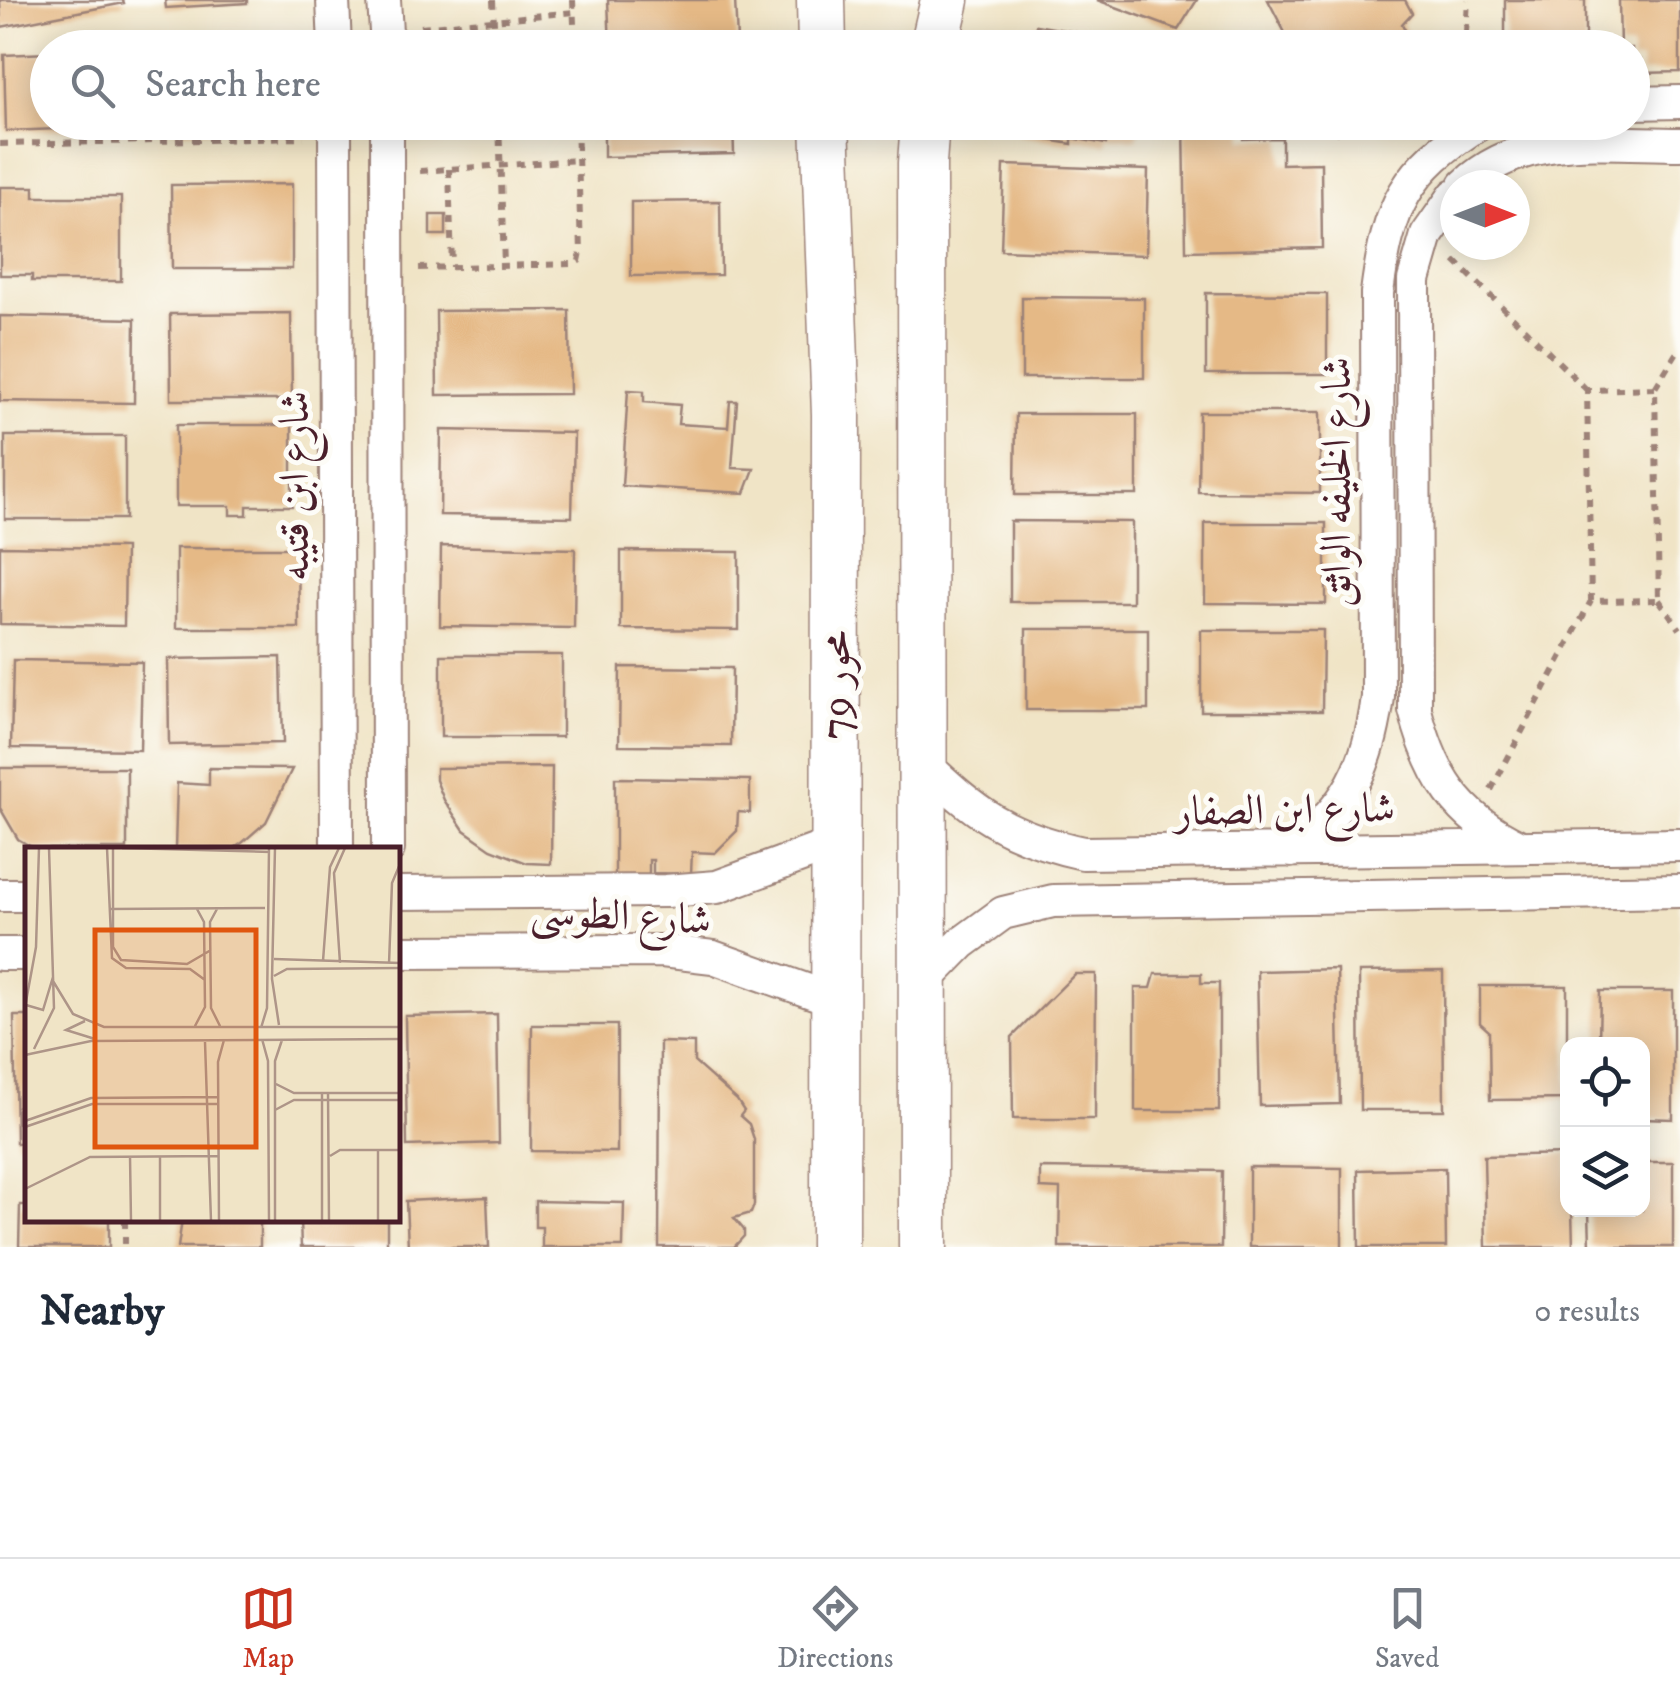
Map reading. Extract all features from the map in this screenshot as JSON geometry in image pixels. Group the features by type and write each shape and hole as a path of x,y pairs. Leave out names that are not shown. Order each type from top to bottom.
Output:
{"main road":[{"path":"938,30 945,0"},
{"name":"محور 79","path":"826,140 836,414 835,1247"},
{"name":"محور 79","path":"922,1247 924,140"}],"street":[{"path":"333,0 334,30"},
{"path":"1650,102 1680,102"},
{"name":"شارع ابن قتيبه","path":"335,140 337,847"},
{"path":"388,140 388,847"},
{"name":"شارع الخليفه الواثق","path":"1291,850 1320,828 1344,801 1363,768 1374,733 1378,697 1377,294 1384,240 1399,200 1427,163 1458,140"},
{"path":"1484,170 1511,154 1550,144 1680,144"},
{"name":"شارع الخليفه الواثق","path":"1440,217 1428,235 1414,280 1415,710 1426,752 1446,789 1476,820 1524,848"},
{"name":"شارع ابن الصفار","path":"920,760 958,796 996,824 1037,843 1083,853 1680,845"},
{"name":"شارع الطوسى","path":"400,893 666,891 717,887 834,844"},
{"path":"1524,848 1525,895"},
{"name":"شارع ابن الصفار","path":"921,985 962,943 1003,913 1052,901 1680,892"},
{"name":"شارع الطوسى","path":"400,952 662,951 729,962 834,1000"}],"path":[{"path":"493,0 494,30"},
{"path":"573,0 574,30"},
{"path":"1466,30 1468,0"},
{"path":"386,26 574,12"},
{"path":"0,144 96,140"},
{"path":"499,140 504,266"},
{"path":"388,269 573,264 581,258 578,140"},
{"path":"388,173 579,160"},
{"path":"449,169 452,267"},
{"path":"1428,235 1587,390 1590,601 1476,820"},
{"path":"1680,347 1656,388 1659,600 1680,629"},
{"path":"1587,390 1656,388"},
{"path":"1590,601 1659,600"}],"building":[{"path":"0,0 123,0 124,3 1,27"},
{"path":"165,0 247,0 247,3 166,8"},
{"path":"608,0 735,0 736,30 609,30"},
{"path":"1097,0 1197,0 1178,30"},
{"path":"1268,0 1405,0 1412,13 1402,24 1405,30 1284,30"},
{"path":"1505,0 1585,0 1585,30 1505,30"},
{"path":"1619,0 1680,0 1680,72 1650,73 1650,30 1620,30"},
{"path":"1036,25 1064,30 1035,30"},
{"path":"30,54 30,130 6,131 4,55"},
{"path":"604,140 734,140 734,154 604,157"},
{"path":"1184,140 1282,140 1282,164 1321,163 1322,248 1186,251"},
{"path":"1004,165 1148,170 1146,255 1001,250"},
{"path":"292,184 292,269 172,269 171,185"},
{"path":"0,187 34,187 34,197 121,197 121,281 32,281 32,275 0,275"},
{"path":"720,201 721,275 631,276 631,202"},
{"path":"430,215 446,215 446,235 430,235"},
{"path":"1206,293 1327,294 1327,374 1206,374"},
{"path":"1022,297 1144,298 1144,378 1022,378"},
{"path":"569,310 570,394 437,395 436,311"},
{"path":"291,313 292,400 171,400 170,314"},
{"path":"0,316 135,319 134,403 0,401"},
{"path":"628,390 644,391 644,402 680,405 678,424 728,427 730,401 737,401 732,468 754,469 745,493 622,486"},
{"path":"1199,412 1320,412 1320,493 1198,492"},
{"path":"1016,414 1137,414 1137,495 1015,495"},
{"path":"176,425 292,425 292,506 247,506 247,515 230,515 230,506 176,506"},
{"path":"441,430 574,433 572,517 440,515"},
{"path":"5,436 125,436 125,519 5,519"},
{"path":"1010,521 1132,522 1132,602 1010,602"},
{"path":"1205,523 1326,523 1326,604 1205,603"},
{"path":"0,546 125,548 124,626 0,624"},
{"path":"441,546 575,549 574,628 440,626"},
{"path":"176,548 298,548 299,628 176,628"},
{"path":"621,551 739,552 739,630 621,629"},
{"path":"1026,629 1148,629 1148,710 1026,710"},
{"path":"1201,630 1323,630 1322,711 1201,711"},
{"path":"441,655 562,655 562,737 441,737"},
{"path":"281,657 283,743 169,745 168,659"},
{"path":"13,660 142,662 140,750 11,748"},
{"path":"620,667 732,668 731,746 619,745"},
{"path":"552,767 551,864 527,863 491,849 464,830 436,780 436,768"},
{"path":"0,768 127,768 127,847 32,847 18,839 0,808"},
{"path":"209,768 292,769 266,822 242,843 236,847 175,847 177,783 209,785"},
{"path":"615,778 750,780 750,813 738,812 737,831 715,853 692,852 691,874 653,873 653,860 649,860 649,876 615,876"},
{"path":"1337,969 1340,1104 1260,1106 1257,971"},
{"path":"1443,971 1444,1110 1360,1110 1359,972"},
{"path":"1075,974 1096,974 1095,1119 1013,1119 1012,1037"},
{"path":"1155,974 1201,974 1201,983 1219,983 1219,1111 1135,1111 1135,988 1151,988"},
{"path":"1480,986 1567,986 1567,1037 1560,1037 1560,1099 1490,1100 1489,1031 1480,1023"},
{"path":"1600,991 1673,991 1673,1119 1650,1118 1650,1037 1599,1037"},
{"path":"497,1014 499,1143 407,1146 405,1016"},
{"path":"14,1016 25,1016 25,1143 16,1143"},
{"path":"532,1025 617,1025 617,1152 531,1151"},
{"path":"660,1042 694,1043 694,1062 737,1100 744,1111 740,1116 749,1124 754,1139 754,1205 751,1213 734,1218 744,1236 734,1247 659,1247"},
{"path":"1560,1154 1560,1217 1572,1217 1573,1247 1486,1247 1484,1156"},
{"path":"1650,1162 1673,1162 1673,1247 1590,1247 1589,1217 1650,1217"},
{"path":"1249,1167 1342,1168 1342,1247 1249,1247"},
{"path":"1040,1168 1222,1171 1221,1247 1059,1247 1060,1189 1040,1188"},
{"path":"1445,1168 1446,1247 1359,1247 1358,1170"},
{"path":"487,1197 489,1247 408,1247 406,1201"},
{"path":"535,1201 624,1203 623,1247 542,1247 542,1227 535,1227"},
{"path":"20,1205 25,1205 25,1222 109,1222 109,1247 19,1247"},
{"path":"182,1222 260,1222 260,1247 178,1247"},
{"path":"300,1222 387,1222 387,1247 301,1247"}]}
